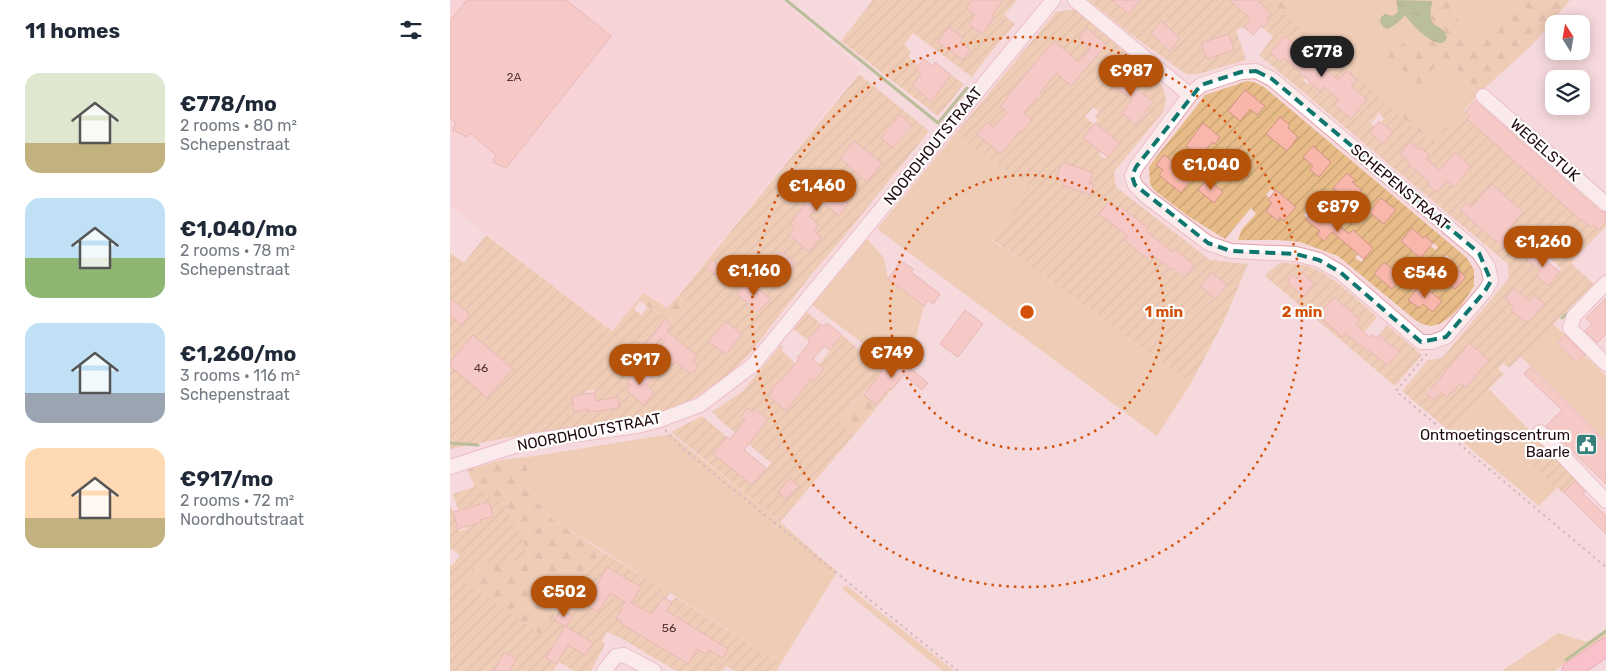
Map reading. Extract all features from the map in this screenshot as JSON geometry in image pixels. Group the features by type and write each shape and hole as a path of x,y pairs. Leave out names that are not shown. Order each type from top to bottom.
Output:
{"main road":[{"path":"1571,671 1606,647"}],"street":[{"name":"NOORDHOUTSTRAAT","path":"450,467 530,441 637,426 657,421 700,405 753,365 1053,0"},
{"path":"1075,0 1190,95"},
{"name":"SCHEPENSTRAAT","path":"1241,72 1256,72 1272,79 1479,253 1488,267 1491,281 1485,291 1446,337 1432,342 1421,342 1340,272 1319,260 1296,254 1231,251 1208,243 1146,196 1135,185 1132,176 1136,167 1190,95 1200,85 1241,72"},
{"name":"WEGELSTUK","path":"1483,96 1606,204"},
{"path":"1606,283 1574,316 1570,328 1606,364"},
{"path":"1540,432 1606,501"},
{"path":"604,671 616,656 624,655 654,671"}],"path":[{"path":"1432,342 1426,357 1396,391 1606,567"},
{"path":"657,421 682,448 958,671"}],"highlighted area":[{"path":"1256,71 1272,79 1479,253 1491,281 1485,291 1446,337 1421,342 1340,272 1319,260 1296,254 1231,251 1208,243 1135,185 1132,176 1136,167 1201,85 1241,72"}],"shaded area":[{"path":"450,0 782,0 860,69 667,308 643,293 612,331 450,205"}],"green space":[{"path":"873,0 972,0 993,0 999,5 1003,0 1017,0 1004,15 1015,24 972,77 913,33 904,45 911,51 908,56 919,66 916,69 921,74 912,86 929,100 932,100 951,75 964,84 938,116 841,41","holes":["972,0 994,17 982,33 969,24 975,15 966,8","949,27 963,38 960,42 970,50 963,60 938,41"]},
{"path":"1088,0 1236,0 1251,18 1244,27 1236,30 1246,60 1198,74 1186,74 1129,33","holes":["1161,22 1180,38 1170,51 1159,42 1161,39 1157,39 1151,33"]},
{"path":"1257,0 1268,0 1433,144 1464,111 1507,155 1591,227 1606,222 1606,226 1571,263 1594,284 1509,368 1503,363 1498,369 1504,374 1447,429 1402,391 1428,360 1442,358 1509,278 1508,264 1259,55 1273,37 1263,28 1269,21 1267,19 1271,14","holes":["1285,36 1304,53 1284,58 1281,62 1271,53","1315,65 1324,72 1326,70 1337,80 1328,91 1324,87 1320,91 1309,82 1307,84 1303,80","1379,113 1384,118 1381,122 1393,132 1383,143 1370,133 1375,127 1371,123","1445,164 1462,178 1454,187 1447,181 1437,192 1427,184","1478,199 1480,200 1485,220 1479,227 1460,210 1466,203 1473,209","1504,222 1508,230 1519,239 1509,251 1491,238","1536,246 1562,269 1548,285 1536,275 1540,271 1525,258","1514,288 1529,301 1524,321 1512,311 1514,307","1450,367 1457,387 1453,392 1441,392 1434,400 1426,393 1429,388 1431,390"]},
{"path":"1268,0 1308,0 1289,19"},
{"path":"1308,0 1416,0 1421,24 1428,40 1413,53 1382,51 1443,57 1476,87 1435,131 1404,103 1396,112 1289,19"},
{"path":"1416,0 1450,0 1470,43 1518,0 1570,0 1557,15 1545,15 1545,30 1532,45 1486,87 1433,144 1396,112 1404,102 1435,131 1476,87 1443,57 1419,85 1382,51 1396,35 1413,53 1428,40 1421,24"},
{"path":"1450,0 1518,0 1519,1 1470,43"},
{"path":"1076,9 1158,80 1163,88 1166,99 1163,112 1114,172 1116,187 1210,260 1248,264 1223,323 1191,383 991,239 1032,189 955,134 1056,12","holes":["1087,28 1106,45 1096,56 1089,51 1091,48 1079,38","1035,63 1052,78 1036,91 1040,95 1034,101 1016,86","1134,88 1153,102 1136,125 1122,113 1132,101 1127,96","1008,99 1032,120 1022,132 1019,132 1003,116 1007,112 1000,107","1093,107 1099,112 1095,117 1098,120 1095,123 1120,143 1105,159 1099,155 1101,152 1083,138 1094,124 1085,117","1062,162 1093,173 1089,183 1093,185 1089,195 1062,185 1063,182 1056,179","1109,202 1118,209 1121,206 1127,212 1116,227 1099,214","1139,221 1148,228 1145,231 1160,242 1147,259 1124,240","1174,249 1194,265 1185,277 1164,263","1211,272 1227,285 1216,299 1200,286"]},
{"path":"859,74 929,131 750,353 731,372 711,387 694,398 645,417 527,434 450,449 450,253 464,263 486,235 612,331 638,300 640,301 634,309 641,315 648,307 675,325 688,305 679,295","holes":["899,115 912,126 894,148 881,138","854,141 882,163 867,181 840,158","828,174 846,189 838,198 848,204 839,215 822,202 821,184","801,210 819,225 814,231 797,242 789,235 795,228 790,224","780,251 795,263 785,275 788,278 783,283 780,281 779,283 769,275 773,269 769,265","747,281 770,299 757,313 737,294","668,337 676,338 697,356 693,361 697,367 694,372 689,372 676,361 672,365 661,356 666,349 661,345","639,367 652,378 646,385 654,392 643,404 627,391 631,385 627,381","594,390 597,412 590,413 589,409 574,411 572,396 587,394 586,391"]},
{"path":"1247,81 1264,87 1467,258 1474,270 1474,286 1461,306 1440,324 1431,326 1422,324 1338,256 1300,242 1238,240 1242,229 1256,214 1251,208 1225,239 1188,216 1154,190 1150,184 1149,167 1205,95","holes":["1245,90 1265,106 1257,115 1250,109 1228,111","1203,123 1220,137 1215,144 1212,142 1200,157 1186,146 1197,134 1195,132","1164,155 1193,177 1181,193 1159,175 1163,170 1156,165","1347,173 1354,179 1352,182 1362,190 1350,202 1336,191 1335,186","1271,189 1285,197 1290,206 1278,221 1266,211 1272,203 1268,200 1270,198 1266,195","1381,198 1396,210 1384,224 1370,212","1310,207 1314,210 1317,208 1337,225 1324,241 1317,235 1320,231 1304,215","1412,228 1423,238 1425,236 1438,247 1435,250 1431,246 1420,258 1401,241","1353,230 1373,248 1361,262 1355,258 1358,254 1343,241","1446,255 1452,260 1449,263 1465,277 1455,289 1433,270","1384,262 1402,277 1392,289 1374,274"]},
{"path":"955,134 1032,189 991,240 1191,383 1157,436 877,229"},
{"path":"867,239 884,258 888,279 924,306 914,344 904,361 893,354 886,361 812,305"},
{"path":"1280,263 1304,265 1326,275 1344,288 1377,317 1356,342 1387,365 1399,352 1379,335 1387,325 1422,355 1395,386 1265,276","holes":["1302,273 1314,283 1304,296 1287,282 1292,275 1297,279"]},
{"path":"643,293 667,308 679,295 688,304 675,325 638,300"},
{"path":"807,312 821,324 808,340 793,329"},
{"path":"1553,324 1565,335 1557,344 1576,363 1584,355 1606,376 1606,441 1520,356"},
{"path":"842,335 898,383 893,388 885,382 891,390 878,406 872,392 868,389 854,402 839,422 854,435 780,522 671,432 702,416 727,437 713,454 752,485 771,463 712,412 743,391 781,345 783,347 782,351 814,381 818,376 814,371","holes":["778,382 796,398 786,410 769,396 773,391 771,390","748,408 752,412 755,409 768,420 752,439 745,420 741,416"]},
{"path":"1489,389 1537,438 1521,453 1556,489 1539,506 1447,429"},
{"path":"863,394 878,406 854,435 838,422"},
{"path":"671,434 780,522 837,572 781,663 548,516 527,485 528,457"},
{"path":"1537,438 1578,480 1563,493 1557,487 1556,489 1521,453"},
{"path":"528,457 527,485 548,516 603,552 568,588 556,614 541,636 464,580 480,558 523,539 513,524 508,507 474,484 467,470 501,460"},
{"path":"474,484 508,507 511,519 523,539 527,558 493,567 480,559 464,580 541,635 556,614 553,612 568,588 603,552 670,593 666,598 663,597 660,603 663,604 662,606 668,609 675,597 781,663 776,671 735,671 726,666 723,671 676,671 621,638 607,632 602,641 605,644 591,671 574,671 559,662 553,671 510,671 516,659 504,652 494,671 450,671 450,565 452,566 460,555 450,548 450,508 452,508 459,531 480,523 480,520 493,516 488,502 458,510 453,494 474,487","holes":["607,568 626,579 616,596 610,593 598,612 586,604","624,604 633,613 636,608 650,613 638,633 620,623 621,621 616,618","666,611 686,622 678,636 673,634 664,649 649,640","565,626 593,643 585,655 568,645 564,651 554,645","695,630 714,641 706,654 697,649 688,663 679,658"]},
{"path":"846,585 954,671 943,671 842,589"},
{"path":"1606,629 1606,636 1554,671 1502,671 1558,633 1587,642"}],"water":[{"path":"1396,0 1432,1 1431,19 1446,34 1447,38 1443,43 1438,43 1427,37 1405,15 1388,29 1383,27 1380,22 1381,17 1385,14 1392,16 1398,11"}],"building":[{"path":"467,0 566,0 611,36 506,168 493,162 496,155 470,133 467,137 453,130 456,123 450,118 450,21"},
{"path":"972,0 1003,0 982,34 969,24 975,15 966,8"},
{"path":"1112,0 1141,0 1129,14"},
{"path":"1229,0 1257,0 1271,14 1267,19 1269,21 1263,28 1261,26 1253,35 1244,27 1251,19"},
{"path":"1161,21 1180,38 1170,51 1151,33"},
{"path":"949,27 963,38 960,42 970,50 963,60 938,42"},
{"path":"1087,28 1106,45 1071,86 1056,73 1024,113 1032,120 1001,154 977,134 987,122 993,127 1007,112 1000,106 1054,41 1079,62 1091,48 1079,38"},
{"path":"1229,34 1234,50 1207,59 1201,43"},
{"path":"1285,36 1305,53 1303,55 1324,72 1326,70 1338,80 1347,71 1357,80 1351,86 1367,99 1351,119 1334,105 1339,100 1324,87 1320,91 1284,58 1281,62 1270,53"},
{"path":"924,59 933,66 935,62 951,75 930,101 912,85 921,74 916,69"},
{"path":"1117,67 1126,75 1123,78 1153,102 1136,125 1122,113 1132,100 1106,79"},
{"path":"1245,90 1265,106 1257,115 1250,109 1240,121 1228,111"},
{"path":"1475,101 1600,211 1606,213 1606,222 1599,230 1577,217 1467,119 1470,116 1465,112"},
{"path":"900,115 912,125 893,148 881,138"},
{"path":"1280,117 1290,125 1288,128 1298,137 1287,151 1266,134"},
{"path":"1379,121 1393,132 1383,144 1370,132"},
{"path":"1095,123 1120,143 1108,157 1083,138"},
{"path":"1203,123 1220,137 1215,144 1212,142 1200,158 1186,146"},
{"path":"854,141 882,163 867,182 840,158"},
{"path":"1410,142 1429,155 1426,159 1440,170 1455,152 1471,167 1454,187 1447,181 1437,192 1427,184 1429,182 1407,163 1409,162 1400,154"},
{"path":"1313,146 1331,162 1319,177 1310,170 1313,166 1303,157"},
{"path":"1164,155 1193,177 1181,193 1159,175 1163,170 1156,165"},
{"path":"1062,163 1093,173 1089,183 1094,185 1090,195 1062,185 1063,182 1056,179"},
{"path":"1347,173 1355,180 1352,182 1362,190 1350,202 1333,188"},
{"path":"827,174 846,189 840,197 848,204 839,216 822,202 809,216 819,225 814,231 821,237 809,252 789,235 795,228 790,224"},
{"path":"1207,179 1223,192 1214,203 1198,190"},
{"path":"1492,184 1523,212 1508,230 1519,239 1509,251 1460,210 1466,203 1471,207"},
{"path":"1276,190 1296,207 1284,221 1280,217 1278,221 1266,211 1272,203 1268,200"},
{"path":"1381,198 1396,210 1384,224 1369,212"},
{"path":"1109,202 1118,209 1120,206 1148,228 1146,231 1172,252 1174,249 1194,265 1185,277 1151,254 1147,259 1124,240 1128,236 1099,214"},
{"path":"1315,207 1349,234 1353,230 1373,248 1364,259 1332,232 1324,241 1317,235 1320,231 1306,220"},
{"path":"1412,228 1423,238 1425,236 1433,243 1420,258 1401,241"},
{"path":"1532,250 1560,272 1548,286 1536,275 1540,271 1525,258"},
{"path":"779,252 783,252 796,263 779,283 769,275 774,269 769,265"},
{"path":"1443,257 1466,277 1455,289 1434,271 1434,268"},
{"path":"712,260 722,268 716,275 705,268"},
{"path":"901,261 913,269 911,272 940,294 933,304 928,300 924,306 888,279"},
{"path":"1384,262 1402,277 1392,289 1374,274"},
{"path":"1211,272 1227,285 1216,299 1200,286"},
{"path":"1302,273 1314,283 1303,296 1288,283 1292,275 1297,279"},
{"path":"747,281 771,299 758,312 737,294"},
{"path":"1421,284 1442,301 1433,312 1423,304 1419,308 1408,300"},
{"path":"1514,288 1529,301 1534,295 1545,304 1529,322 1524,321 1511,310 1514,307 1505,299"},
{"path":"1334,297 1360,320 1356,325 1370,337 1372,334 1376,338 1379,335 1399,352 1387,365 1345,333 1342,337 1318,315"},
{"path":"450,298 470,314 462,325 450,316"},
{"path":"1606,298 1606,334 1597,343 1585,331 1592,324 1586,318"},
{"path":"965,310 983,324 958,357 940,344"},
{"path":"665,319 672,325 667,331 697,356 693,361 698,366 694,372 688,372 676,361 672,365 661,356 666,349 661,345 665,341 661,338 651,350 645,345"},
{"path":"725,321 742,334 726,354 708,342"},
{"path":"827,323 842,335 830,350 824,346 813,359 824,369 814,381 811,379 786,411 769,396 773,391 771,390 799,359 797,358 810,342 808,340 821,324 824,327"},
{"path":"473,335 513,369 487,398 450,366 450,362"},
{"path":"1565,335 1585,355 1576,363 1557,343"},
{"path":"1469,343 1489,360 1466,388 1461,383 1447,397 1441,392 1434,400 1427,394"},
{"path":"893,354 928,383 922,390 904,375 876,405 864,395 883,370 881,368"},
{"path":"639,367 652,378 646,385 654,392 644,405 626,390 631,385 627,381"},
{"name":"Ontmoetingscentrum Baarle","path":"1530,367 1606,442 1606,484 1546,426 1562,410 1524,374"},
{"path":"594,393 596,401 618,397 619,408 589,412 589,409 574,412 572,396"},
{"path":"748,408 752,412 754,409 768,420 744,450 766,468 752,485 713,454 727,437 730,439 745,420 741,416"},
{"path":"790,478 799,486 786,499 778,492"},
{"path":"1575,481 1585,492 1583,494 1606,516 1606,534 1564,492"},
{"path":"489,502 493,516 458,529 453,512"},
{"path":"607,567 641,587 631,603 652,614 663,597 672,602 667,611 728,649 723,658 709,650 706,654 697,649 688,664 620,623 621,621 616,618 625,602 610,593 598,612 586,605"},
{"path":"561,610 572,616 566,627 555,620"},
{"path":"565,626 593,643 585,655 568,645 556,664 546,658"},
{"path":"504,652 516,659 510,671 494,671"}],"waterway":[{"path":"786,0 938,123 967,88"},
{"path":"1562,318 1571,310"},
{"path":"450,443 478,445"},
{"path":"1566,660 1606,631"}],"place":[{"name":"Ontmoetingscentrum Baarle","path":"1586,444"}]}
